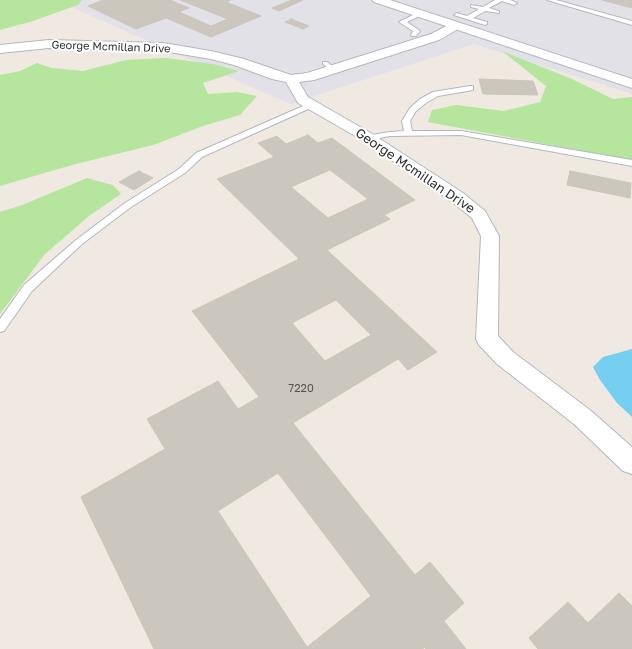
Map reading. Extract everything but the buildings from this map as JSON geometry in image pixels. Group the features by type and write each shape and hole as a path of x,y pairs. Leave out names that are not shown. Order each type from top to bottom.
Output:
{"street":[{"path":"378,0 419,14 456,20 632,84"},
{"name":"George Mcmillan Drive","path":"0,49 49,44 128,45 163,48 211,55 240,62 277,76 291,79 308,77 329,66 435,36 456,20"},
{"name":"George Mcmillan Drive","path":"291,79 303,100 369,138 457,197 479,215 490,236 487,339 505,358 582,416 632,463"}],"lane":[{"path":"456,20 468,18 499,0"},
{"path":"504,0 514,3"},
{"path":"550,0 632,23"},
{"path":"473,6 497,12"},
{"path":"414,35 417,31 402,22 419,14"},
{"path":"468,18 485,23"},
{"path":"408,133 406,121 413,110 423,101 436,94 470,88"},
{"path":"0,328 28,288 79,242 128,205 182,171 199,155 313,105"},
{"path":"369,138 390,134 408,133 460,133 632,163"}],"shaded area":[{"path":"62,0 632,0 632,94 474,44 290,104 60,2"}],"green space":[{"path":"0,0 82,0 78,5 30,22 0,30"},
{"path":"502,51 572,79 613,99 632,97 632,163 614,157 428,122 432,110 456,105 504,111 540,102 546,86"},
{"path":"166,58 213,64 239,71 203,83 208,94 237,92 257,96 240,115 203,126 153,145 72,165 0,186 0,75 20,71 37,63 52,68 83,71 126,60"},
{"path":"87,178 113,185 121,194 89,216 45,254 0,314 0,212 22,205"}],"water":[{"path":"632,349 632,417 617,403 600,380 593,367 603,357"}]}
